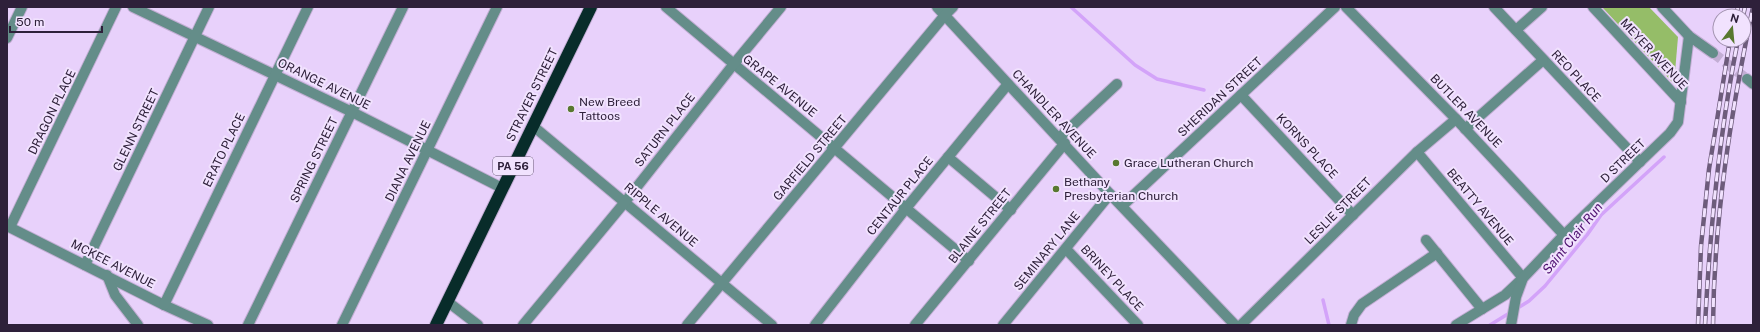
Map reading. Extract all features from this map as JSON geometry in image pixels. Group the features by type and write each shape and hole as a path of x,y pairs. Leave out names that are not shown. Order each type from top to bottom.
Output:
{"highway":[{"name":"STRAYER STREET","path":"436,325 591,7"}],"street":[{"path":"7,38 22,7"},
{"name":"DRAGON PLACE","path":"9,227 116,7"},
{"name":"ORANGE AVENUE","path":"133,7 352,112 502,188"},
{"name":"GLENN STREET","path":"86,265 209,7"},
{"name":"ERATO PLACE","path":"164,305 308,7"},
{"name":"SPRING STREET","path":"248,325 403,7"},
{"name":"DIANA AVENUE","path":"342,325 497,7"},
{"name":"GRAPE AVENUE","path":"666,7 733,65 907,207 970,261"},
{"name":"SATURN PLACE","path":"523,325 781,7"},
{"name":"CHANDLER AVENUE","path":"937,7 1062,140 1110,194 1235,325"},
{"name":"GARFIELD STREET","path":"687,325 953,7"},
{"name":"SHERIDAN STREET","path":"1122,206 1335,7"},
{"name":"BUTLER AVENUE","path":"1346,7 1456,119 1564,235"},
{"name":"REO PLACE","path":"1494,7 1640,162"},
{"path":"1516,30 1542,7"},
{"name":"MEYER AVENUE","path":"1593,7 1681,102"},
{"path":"1662,7 1689,36 1712,53"},
{"name":"D STREET","path":"1456,325 1505,295 1564,235 1674,128 1678,122 1689,36"},
{"path":"1465,129 1543,60"},
{"name":"CENTAUR PLACE","path":"815,325 907,207 1008,84"},
{"name":"BLAINE STREET","path":"915,325 970,261 1011,210 1062,140 1117,84"},
{"name":"KORNS PLACE","path":"1241,95 1353,215"},
{"name":"LESLIE STREET","path":"1240,325 1417,152 1456,119"},
{"name":"RIPPLE AVENUE","path":"533,126 772,325"},
{"name":"BEATTY AVENUE","path":"1417,152 1523,278"},
{"path":"948,157 1011,210"},
{"name":"SEMINARY LANE","path":"1003,325 1110,194"},
{"name":"MCKEE AVENUE","path":"9,227 164,305 208,325"},
{"path":"1426,240 1482,309"},
{"name":"BRINEY PLACE","path":"1066,249 1138,325"},
{"path":"1351,325 1354,315 1362,304 1437,253"},
{"path":"107,275 115,295 138,325"},
{"name":"D STREET","path":"1512,323 1516,297 1523,278"},
{"path":"448,302 478,325"}],"green space":[{"path":"1602,7 1649,7 1678,37 1674,84"}],"waterway":[{"path":"1071,7 1135,65 1157,79 1204,90"},
{"name":"Saint Clair Run","path":"1490,325 1529,301 1545,286 1587,235 1601,215 1664,157"},
{"path":"1323,300 1329,325"}],"tunnel":[{"path":"1713,53 1747,79"}],"railway":[{"path":"1713,325 1714,285 1720,205 1725,165 1753,7"},
{"path":"1698,325 1701,246 1709,169 1729,48"},
{"path":"1705,325 1716,182 1731,75 1736,48"}],"place":[{"name":"New Breed Tattoos","path":"571,109"},
{"name":"Grace Lutheran Church","path":"1116,163"},
{"name":"Bethany Presbyterian Church","path":"1056,189"}]}
